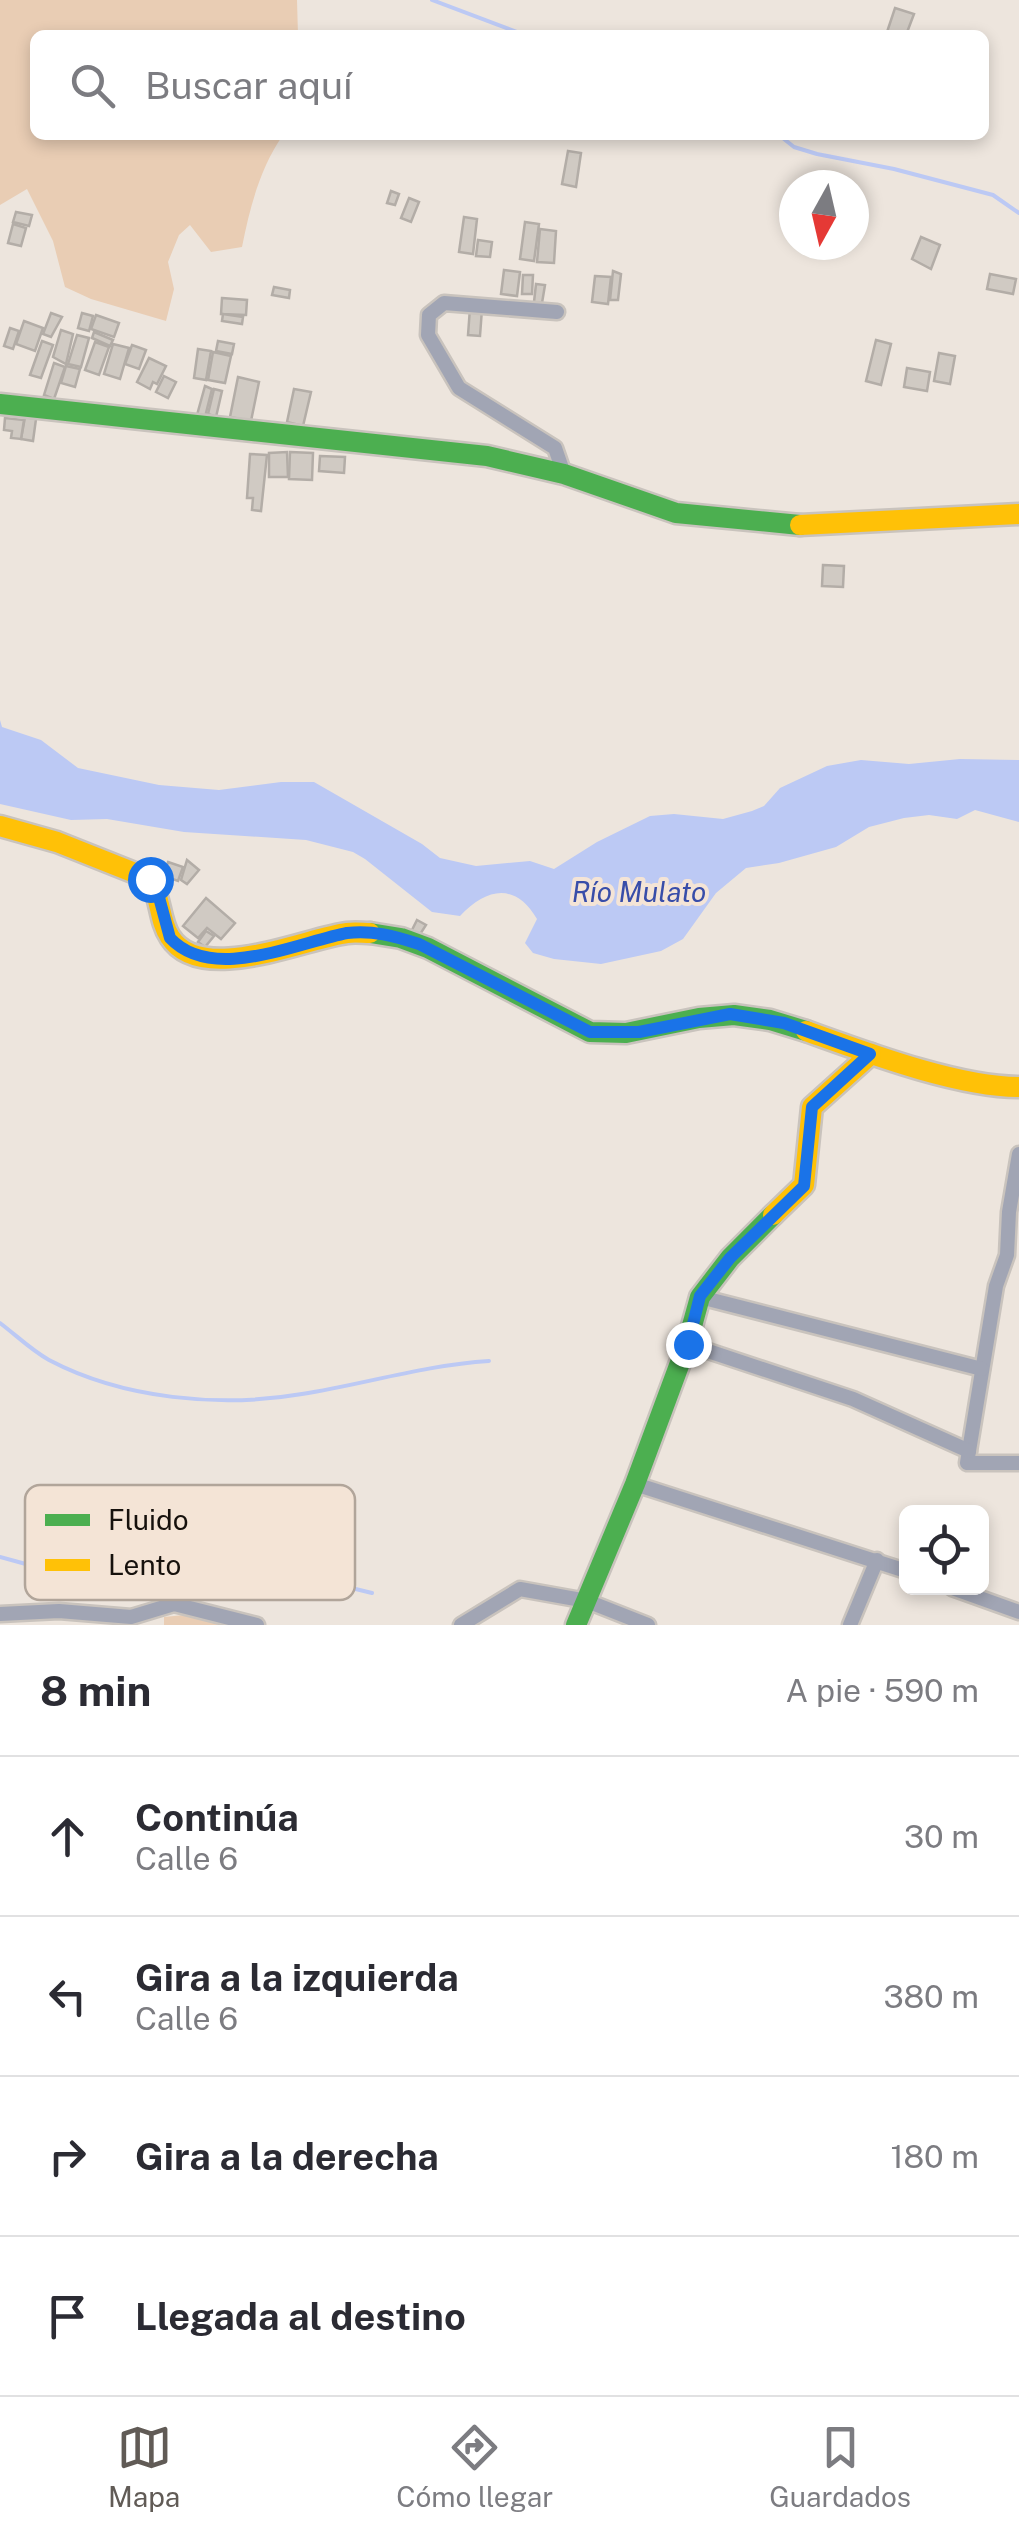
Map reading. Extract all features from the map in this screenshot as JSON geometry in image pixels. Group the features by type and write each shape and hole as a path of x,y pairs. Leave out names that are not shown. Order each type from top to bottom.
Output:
{"street":[{"path":"557,312 444,302 429,315 428,335 459,388 556,448 564,474"},
{"path":"0,404 487,456 564,474 676,513 815,528 1019,514"},
{"path":"0,826 57,842 150,879 157,890 170,938 214,959 238,960 347,933 390,934 419,944 590,1032 639,1032 730,1014 784,1023 870,1054 998,1087 1019,1087"},
{"path":"576,1625 688,1344 700,1296 730,1258 804,1186 812,1107 870,1054"},
{"path":"1019,1154 1009,1212 1007,1255 996,1286 967,1462 1019,1463"},
{"path":"700,1296 982,1368"},
{"path":"688,1344 853,1398 969,1451"},
{"path":"635,1484 899,1568"},
{"path":"850,1625 877,1560"},
{"path":"460,1625 520,1589 588,1601 648,1625"},
{"path":"972,1595 1019,1612"},
{"path":"0,1614 59,1611 131,1617 174,1604 256,1625"}],"shaded area":[{"path":"0,0 297,0 298,30 30,30 30,140 280,140 257,188 242,247 211,252 190,225 179,235 168,262 174,289 166,321 91,299 65,287 53,241 27,189 0,205"},
{"path":"194,1614 219,1625 164,1625 164,1617"}],"water":[{"name":"Río Mulato","path":"0,720 2,727 41,740 78,768 159,785 219,790 314,782 440,858 476,866 530,861 554,869 650,816 723,819 764,806 780,788 827,766 861,760 909,764 960,759 1019,760 1019,822 975,810 957,819 929,815 904,818 869,827 836,847 746,868 716,893 683,939 661,951 601,964 533,953 525,943 537,919 510,894 480,899 460,916 432,912 353,852 306,840 184,832 107,819 71,820 0,804"}],"building":[{"path":"895,8 914,14 908,30 888,30"},
{"path":"568,151 581,153 576,187 562,184"},
{"path":"391,191 399,194 395,205 387,203"},
{"path":"409,198 419,202 411,222 401,218"},
{"path":"16,212 32,215 29,226 13,222"},
{"path":"464,217 477,219 473,254 459,252"},
{"path":"525,222 539,224 534,261 520,259"},
{"path":"13,224 26,228 21,246 8,243"},
{"path":"540,229 556,231 554,263 537,262"},
{"path":"921,237 940,245 931,269 912,259"},
{"path":"478,240 492,242 490,257 476,256"},
{"path":"504,270 520,272 517,296 501,294"},
{"path":"613,271 621,274 618,300 610,300"},
{"path":"990,274 1016,279 1013,294 987,289"},
{"path":"523,275 533,275 532,294 522,294"},
{"path":"595,276 611,277 608,304 592,302"},
{"path":"536,284 545,285 542,303 534,302"},
{"path":"274,287 290,290 289,298 272,295"},
{"path":"222,298 247,300 246,315 221,314"},
{"path":"470,308 482,309 480,336 468,335"},
{"path":"51,313 62,317 51,337 43,334"},
{"path":"82,313 93,316 89,331 78,328"},
{"path":"223,314 243,317 242,324 222,321"},
{"path":"96,315 119,323 114,337 91,329"},
{"path":"24,321 43,328 35,351 16,344"},
{"path":"10,328 19,331 13,349 4,346"},
{"path":"61,330 73,334 66,364 53,357"},
{"path":"94,332 113,340 110,346 92,338"},
{"path":"77,335 89,338 81,367 68,364"},
{"path":"876,340 891,344 881,385 866,381"},
{"path":"42,341 53,345 41,378 30,375"},
{"path":"218,341 234,344 232,354 216,351"},
{"path":"95,342 109,347 99,375 85,370"},
{"path":"113,344 129,348 120,379 104,374"},
{"path":"132,345 146,350 139,369 125,364"},
{"path":"198,349 211,351 206,380 194,378"},
{"path":"213,352 231,356 225,383 208,380"},
{"path":"939,353 955,356 950,384 934,381"},
{"path":"149,358 166,366 150,389 137,382"},
{"path":"54,363 65,367 54,399 44,395"},
{"path":"66,366 80,369 75,387 61,383"},
{"path":"907,368 930,372 927,391 904,387"},
{"path":"164,376 176,382 168,398 156,392"},
{"path":"238,377 259,382 251,421 230,417"},
{"path":"205,386 212,389 205,417 197,415"},
{"path":"214,389 222,391 216,417 208,414"},
{"path":"294,389 311,392 303,426 287,422"},
{"path":"25,417 36,419 33,441 21,439"},
{"path":"5,418 24,420 21,439 11,438 12,431 4,430"},
{"path":"287,452 288,477 269,477 269,453"},
{"path":"290,452 313,453 312,480 289,479"},
{"path":"250,454 267,455 261,511 252,510 253,498 247,498"},
{"path":"320,456 345,457 344,473 319,471"},
{"path":"823,565 844,566 843,587 822,586"},
{"path":"187,860 199,870 187,884 181,880"},
{"path":"168,862 183,867 178,881 164,876"},
{"path":"206,898 235,923 221,939 207,928 198,938 183,926"},
{"path":"417,920 426,925 419,936 411,932"},
{"path":"206,931 214,936 205,947 198,942"}],"waterway":[{"path":"432,0 512,30"},
{"path":"785,140 817,154 993,195 1019,213"},
{"path":"0,1323 42,1356 78,1373 140,1392 205,1400 302,1394 442,1366 489,1361"},
{"path":"0,1557 25,1564"},
{"path":"355,1589 372,1593"}],"traffic: fast":[{"path":"0,404 487,456 564,474 676,513 800,525"},
{"path":"370,933 428,948 590,1032 626,1033 734,1015 806,1031"},
{"path":"576,1625 635,1484 687,1344 700,1297 730,1258 773,1215"}],"traffic: slow":[{"path":"800,525 1019,514"},
{"path":"0,826 57,842 150,879 170,937 185,951 205,958 229,959 347,933 370,933"},
{"path":"806,1031 940,1075 1019,1087"},
{"path":"773,1215 804,1185 812,1107 871,1054"}],"route":[{"path":"150,879 157,890 170,938 214,959 238,960 347,933 390,934 419,944 590,1032 639,1032 730,1014 784,1023 870,1054 812,1107 804,1186 730,1258 700,1296 688,1344"}]}
